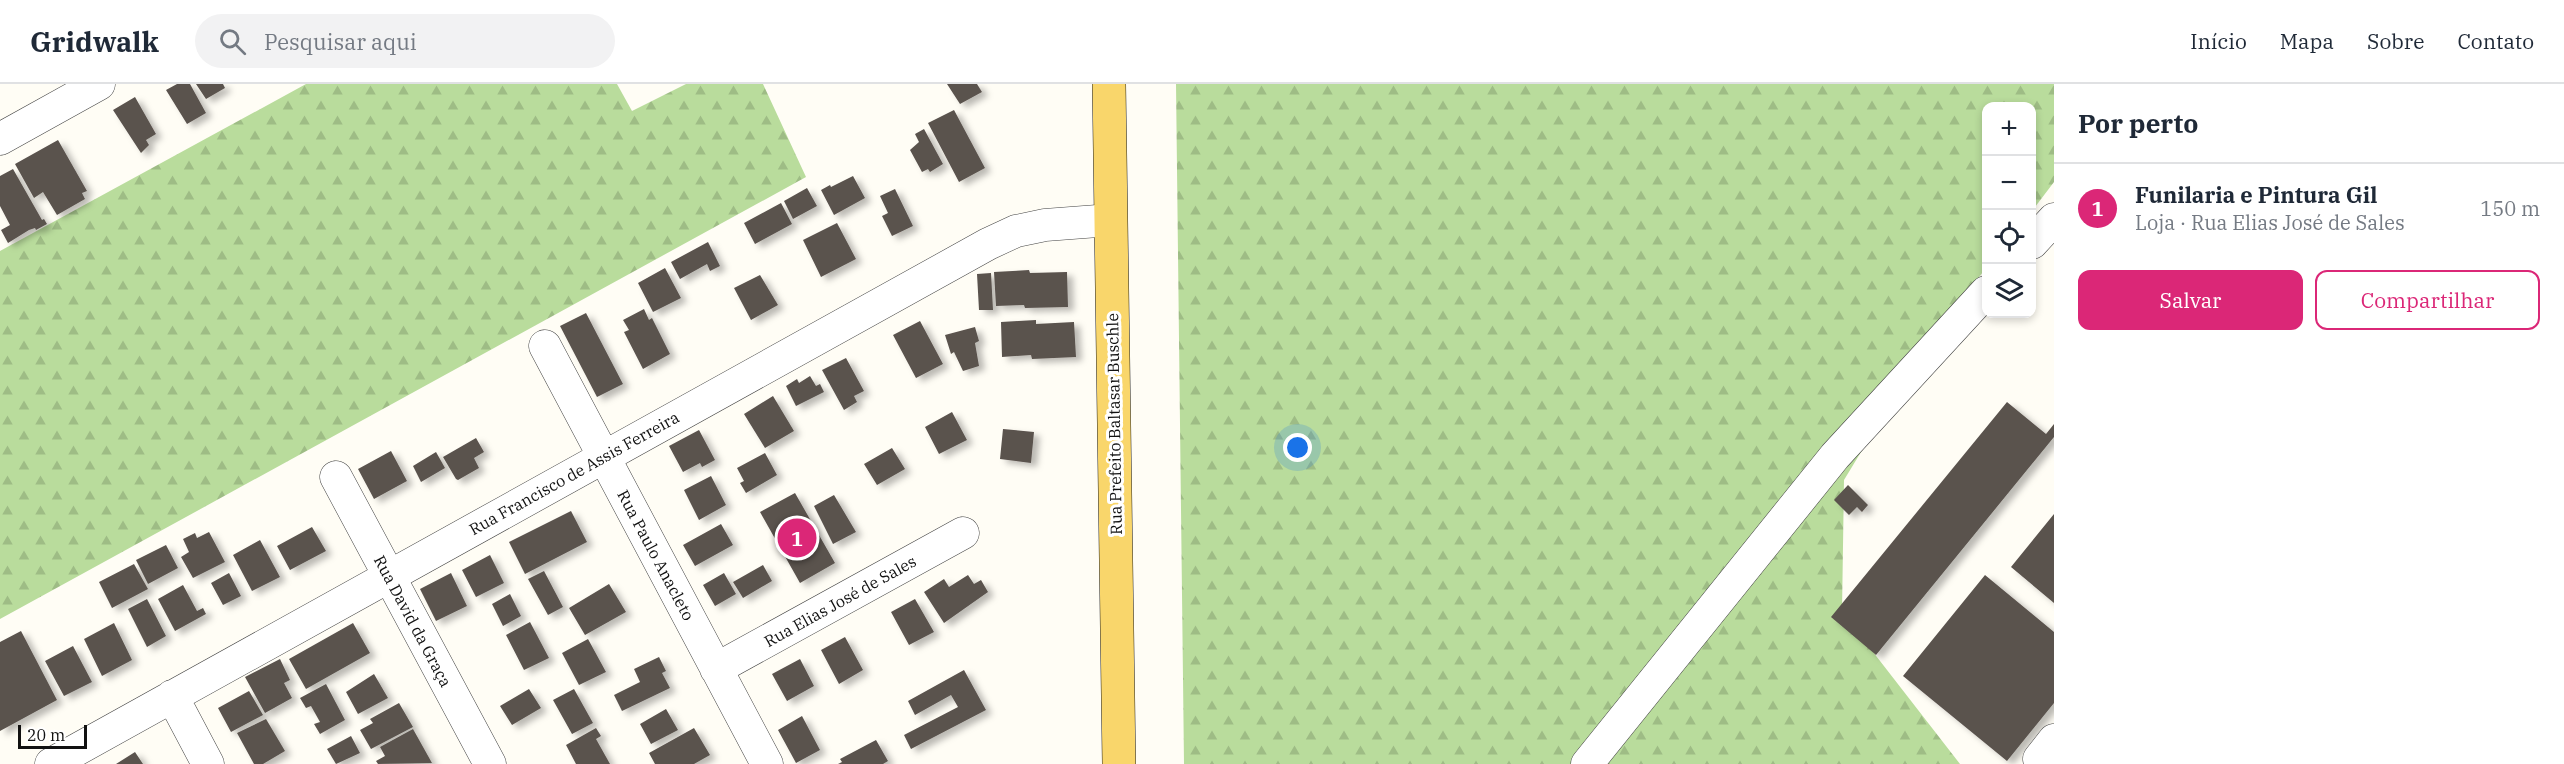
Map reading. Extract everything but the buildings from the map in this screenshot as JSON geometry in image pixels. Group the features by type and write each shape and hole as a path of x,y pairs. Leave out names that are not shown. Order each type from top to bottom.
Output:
{"main road":[{"name":"Rua Prefeito Baltasar Buschle","path":"1108,84 1119,764"}],"street":[{"path":"0,139 81,88"},
{"path":"2036,238 2054,219"},
{"name":"Rua Francisco de Assis Ferreira","path":"51,764 998,240 1016,231 1045,225 1111,220"},
{"path":"1587,764 1835,456 1982,296"},
{"name":"Rua Paulo Anacleto","path":"545,346 767,764"},
{"name":"Rua David da Graça","path":"336,477 490,764"},
{"name":"Rua Elias José de Sales","path":"716,669 963,533"},
{"path":"172,696 208,764"}],"green space":[{"path":"306,84 617,84 632,111 686,84 763,84 806,177 0,619 0,251"},
{"path":"1176,84 2054,84 2054,182 2036,206 2036,102 1982,102 1982,273 1923,350 1844,480 1842,612 1960,764 1184,764"}],"place":[{"name":"Funilaria e Pintura Gil","path":"797,538"}]}
